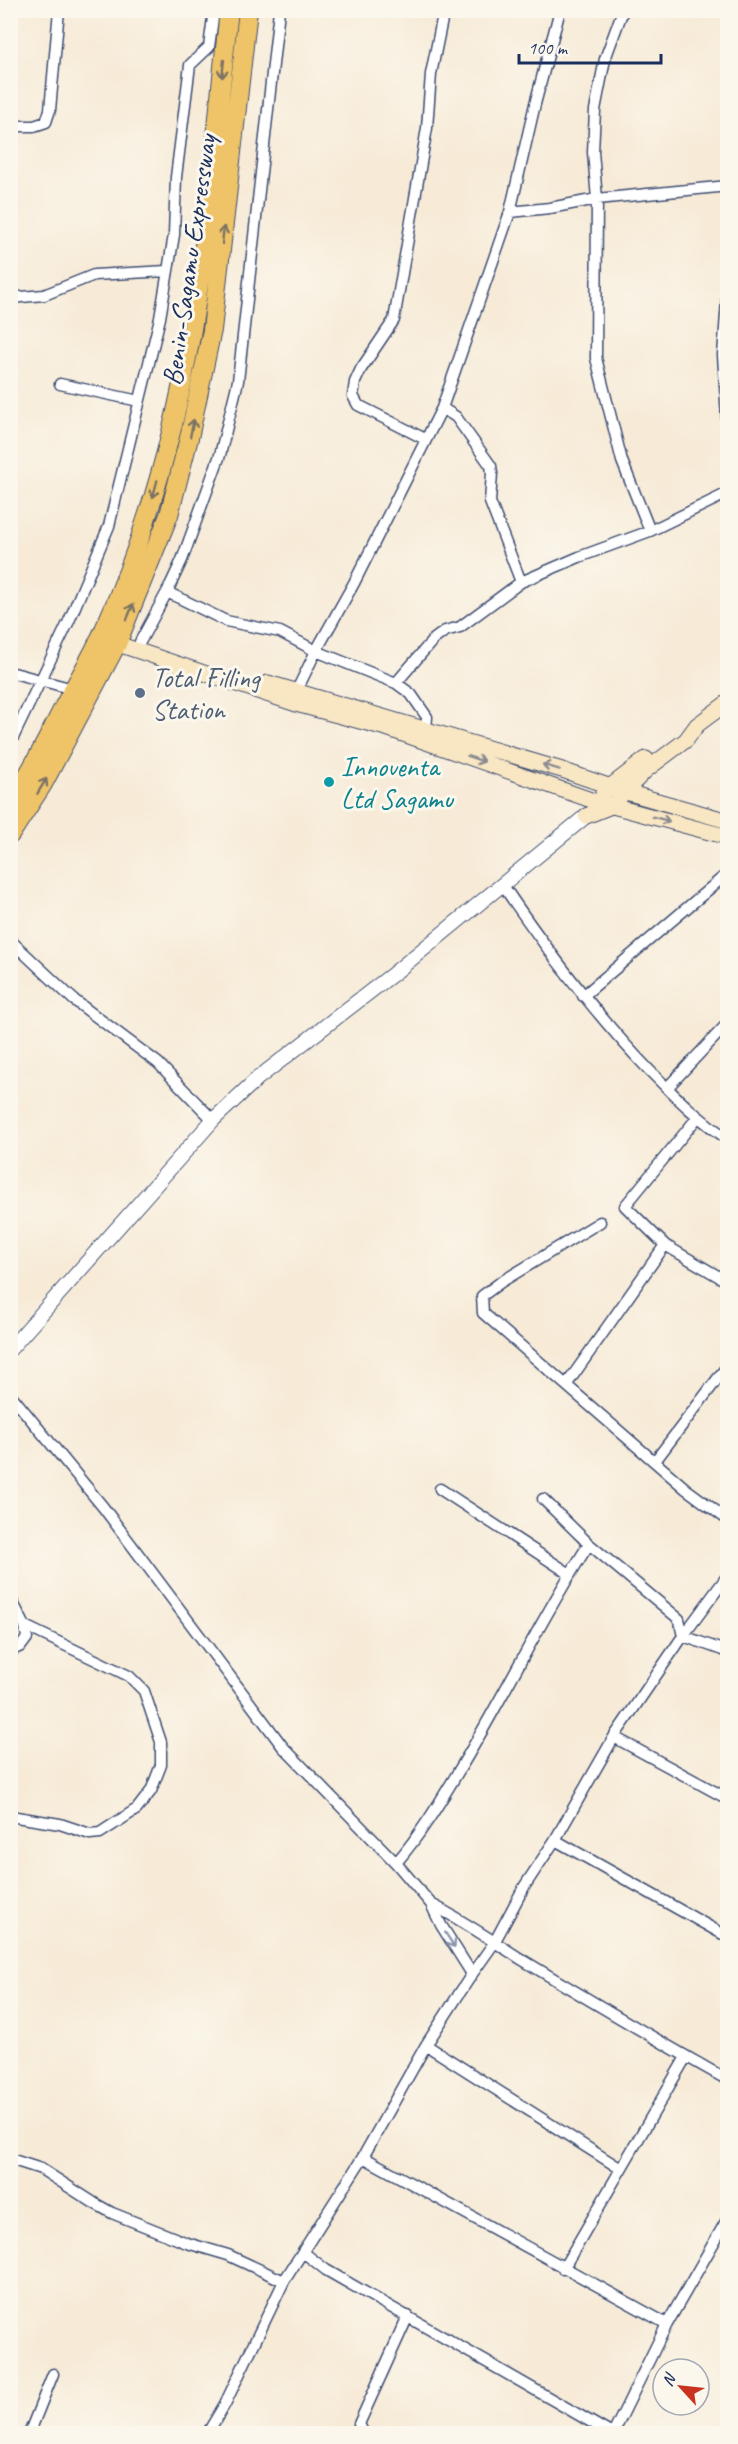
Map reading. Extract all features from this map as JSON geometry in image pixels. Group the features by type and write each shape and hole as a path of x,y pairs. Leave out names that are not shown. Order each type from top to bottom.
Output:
{"highway":[{"name":"Benin-Sagamu Expressway","path":"10,803 28,777 73,689 111,636 147,519 173,420 191,337 229,10"},
{"name":"Benin-Sagamu Expressway","path":"10,836 43,784 169,515 189,438 212,330 248,10"}],"main road":[{"path":"111,636 140,642 296,692 728,821"},
{"path":"111,636 296,704 386,728 594,801 728,837"},
{"path":"586,816 594,801 609,787 640,769 680,731 697,725 728,702"},
{"path":"586,816 611,806 626,792 640,769"},
{"path":"588,780 616,776 640,769"},
{"path":"640,769 660,802"}],"street":[{"path":"10,126 34,126 46,122 50,110 59,10"},
{"path":"10,744 69,621 109,526 160,318 174,235 176,177 190,65 209,46 214,10"},
{"path":"140,642 182,560 220,455 237,381 279,10"},
{"path":"425,439 358,405 353,396 355,382 361,369 394,320 427,128 431,74 444,10"},
{"path":"296,692 442,408 510,212 560,10"},
{"path":"623,10 605,59 595,110 593,152 597,199 596,358 622,461 650,531"},
{"path":"510,212 550,208 597,199 728,186"},
{"path":"10,298 44,295 94,275 167,271"},
{"path":"728,287 725,354 728,434"},
{"path":"60,384 139,401"},
{"path":"442,408 456,417 491,466 490,502 521,582"},
{"path":"396,683 433,640 445,631 460,627 521,582 579,556 650,531 728,494"},
{"path":"167,592 226,621 280,632 316,651 396,683 411,694 427,717 426,729"},
{"path":"10,672 73,689"},
{"path":"10,1349 213,1120 258,1078 393,974 586,816"},
{"path":"583,996 728,873"},
{"path":"502,884 550,955 616,1035 697,1118 728,1139"},
{"path":"10,940 74,1000 158,1064 213,1120"},
{"path":"667,1088 728,1023"},
{"path":"697,1118 625,1206 665,1245 728,1282"},
{"path":"600,1222 482,1296 483,1313 686,1489 728,1520"},
{"path":"567,1384 665,1245"},
{"path":"655,1461 728,1365"},
{"path":"10,1394 103,1507 283,1747 396,1863 431,1904 441,1925 472,1974"},
{"path":"440,1489 570,1574"},
{"path":"543,1499 589,1544 679,1618 683,1636"},
{"path":"396,1863 416,1840 474,1746 589,1544"},
{"path":"207,2433 225,2404 284,2281 363,2157 426,2045 494,1943 524,1887 555,1840 614,1737 728,1575"},
{"path":"10,1597 25,1626 27,1638 21,1646 10,1651"},
{"path":"10,1816 60,1824 90,1834 100,1833 137,1809 151,1791 161,1765 160,1742 144,1691 129,1676 25,1626"},
{"path":"683,1636 728,1652"},
{"path":"614,1737 728,1799"},
{"path":"555,1840 728,1937"},
{"path":"431,1904 457,1917 494,1943 728,2080"},
{"path":"426,2045 621,2169"},
{"path":"562,2269 686,2057"},
{"path":"363,2157 562,2269 667,2324"},
{"path":"10,2158 41,2169 94,2204 112,2213 150,2229 228,2255 284,2281"},
{"path":"303,2252 326,2270 612,2433 667,2324 728,2218"},
{"path":"364,2433 359,2424 408,2316"},
{"path":"29,2433 52,2374"}],"place":[{"name":"Total Filling Station","path":"140,693"},
{"name":"Innoventa Ltd Sagamu","path":"329,782"}]}
